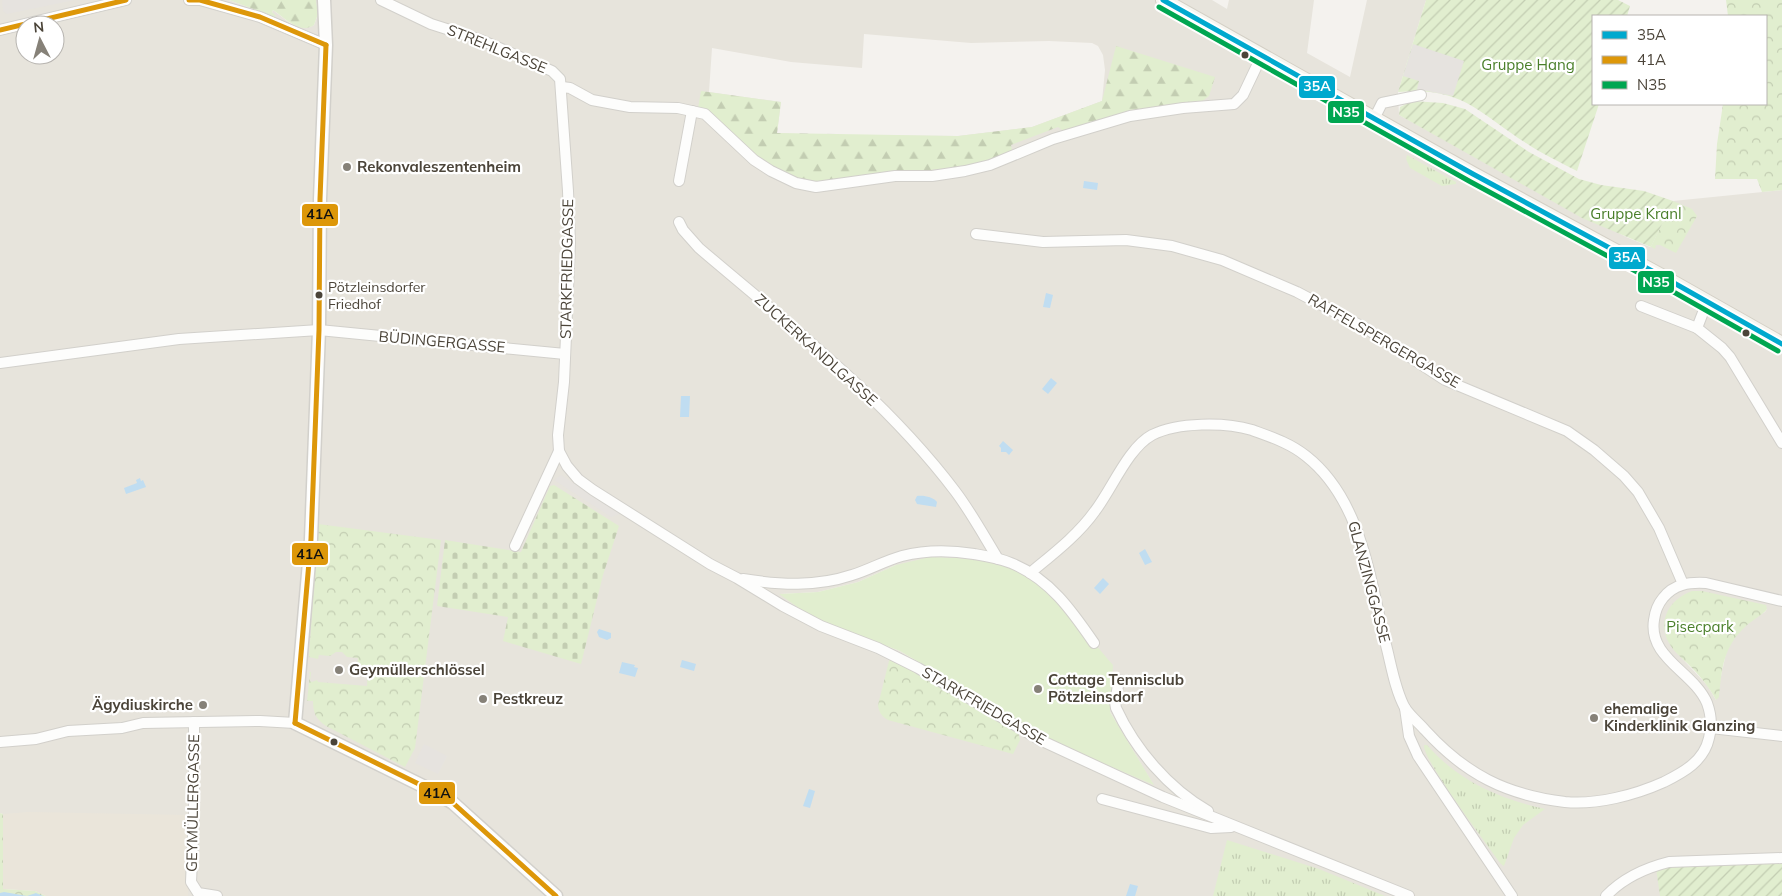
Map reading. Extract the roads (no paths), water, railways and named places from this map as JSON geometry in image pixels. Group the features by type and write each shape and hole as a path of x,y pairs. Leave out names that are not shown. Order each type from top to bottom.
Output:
{"main road":[{"path":"1163,0 1374,119 1782,344"}],"street":[{"path":"0,30 126,0"},
{"path":"189,0 200,0 260,17 326,45"},
{"path":"295,723 312,539 319,330 320,199 326,45 324,0"},
{"name":"STREHLGASSE","path":"380,0 431,24 480,40 552,71 560,78 562,87 570,88 592,100 630,107 678,108 705,114 737,146 771,171 796,183 816,187 895,176 932,176 965,170 990,165 1053,140 1130,116 1183,108 1234,104 1243,95 1262,56"},
{"name":"STARKFRIEDGASSE","path":"562,87 570,243 564,382 558,434 559,451 567,466 578,479 710,564 783,606 821,626 878,648 918,668 1040,740 1154,793 1234,827 1409,896"},
{"path":"1374,119 1382,103 1421,95"},
{"path":"678,180 692,111"},
{"name":"ZUCKERKANDLGASSE","path":"680,222 683,230 699,248 869,395 955,492 998,559"},
{"name":"RAFFELSPERGERGASSE","path":"976,234 1042,242 1126,240 1172,246 1222,260 1297,292 1367,329 1445,380 1567,431 1594,450 1624,476 1638,492 1658,528 1683,584"},
{"path":"1697,328 1707,302"},
{"path":"1641,306 1697,328 1722,348 1730,357 1782,443"},
{"name":"BÜDINGERGASSE","path":"0,363 179,339 319,330 565,354"},
{"name":"GLANZINGGASSE","path":"1030,573 1061,547 1094,514 1129,456 1151,435 1182,426 1220,424 1244,428 1276,438 1305,455 1327,477 1345,502 1359,534 1395,680 1405,708 1409,736 1418,756 1512,896"},
{"name":"STARKFRIEDGASSE","path":"515,546 559,451"},
{"name":"STARKFRIEDGASSE","path":"737,578 784,584 821,583 855,575 889,560 926,552 955,552 998,559 1012,563 1030,573 1066,604 1094,643"},
{"path":"1683,584 1693,582 1706,584 1782,601"},
{"name":"GLANZINGGASSE","path":"1405,708 1446,753 1480,777 1513,792 1530,797 1569,802 1619,797 1640,792 1673,778 1700,758 1706,747 1711,728 1710,714 1704,698 1661,651 1654,633 1654,617 1662,599 1675,587 1683,584"},
{"name":"STARKFRIEDGASSE","path":"1119,680 1115,702 1116,708 1139,747 1171,783 1203,808 1234,827"},
{"path":"0,742 36,739 68,731 122,728 143,723 260,721 295,723 453,803 556,896"},
{"name":"GEYMÜLLERGASSE","path":"194,722 194,814 191,882 198,893 217,896"},
{"path":"1711,728 1782,736"},
{"name":"STARKFRIEDGASSE","path":"1102,799 1211,828 1234,827"},
{"path":"1606,896 1614,887 1637,873 1652,866 1669,862 1782,858"}],"water":[{"path":"1084,181 1098,183 1097,190 1083,188"},
{"path":"1046,293 1053,295 1050,308 1043,307"},
{"path":"1051,378 1057,383 1048,394 1042,389"},
{"path":"681,396 690,396 689,417 680,417"},
{"path":"1003,441 1013,450 1009,455 1006,452 1001,452 999,446"},
{"path":"140,478 146,487 126,494 124,488 137,483 136,480"},
{"path":"917,496 933,499 937,502 936,507 917,504 915,500"},
{"path":"1145,549 1152,562 1145,565 1139,553"},
{"path":"1103,578 1109,584 1100,594 1094,588"},
{"path":"599,629 611,633 611,638 607,640 599,637 597,632"},
{"path":"682,660 696,664 694,671 680,667"},
{"path":"622,662 635,665 634,667 638,668 635,677 619,673"},
{"path":"809,789 815,791 810,808 803,806"},
{"path":"1130,884 1138,886 1135,896 1126,896"},
{"path":"0,893 27,896 0,896"},
{"path":"36,893 43,896 27,896"}],"place":[{"name":"Rekonvaleszentenheim","path":"347,167"},
{"name":"Pötzleinsdorfer Friedhof","path":"319,295"},
{"name":"Geymüllerschlössel","path":"339,670"},
{"name":"Cottage Tennisclub Pötzleinsdorf","path":"1038,689"},
{"name":"Pestkreuz","path":"483,699"},
{"name":"Ägydiuskirche","path":"203,705"},
{"name":"ehemalige Kinderklinik Glanzing","path":"1594,718"}],"park label":[{"name":"Gruppe Hang","path":"1528,65"},
{"name":"Gruppe Kranl","path":"1636,214"},
{"name":"Pisecpark","path":"1700,627"}]}
